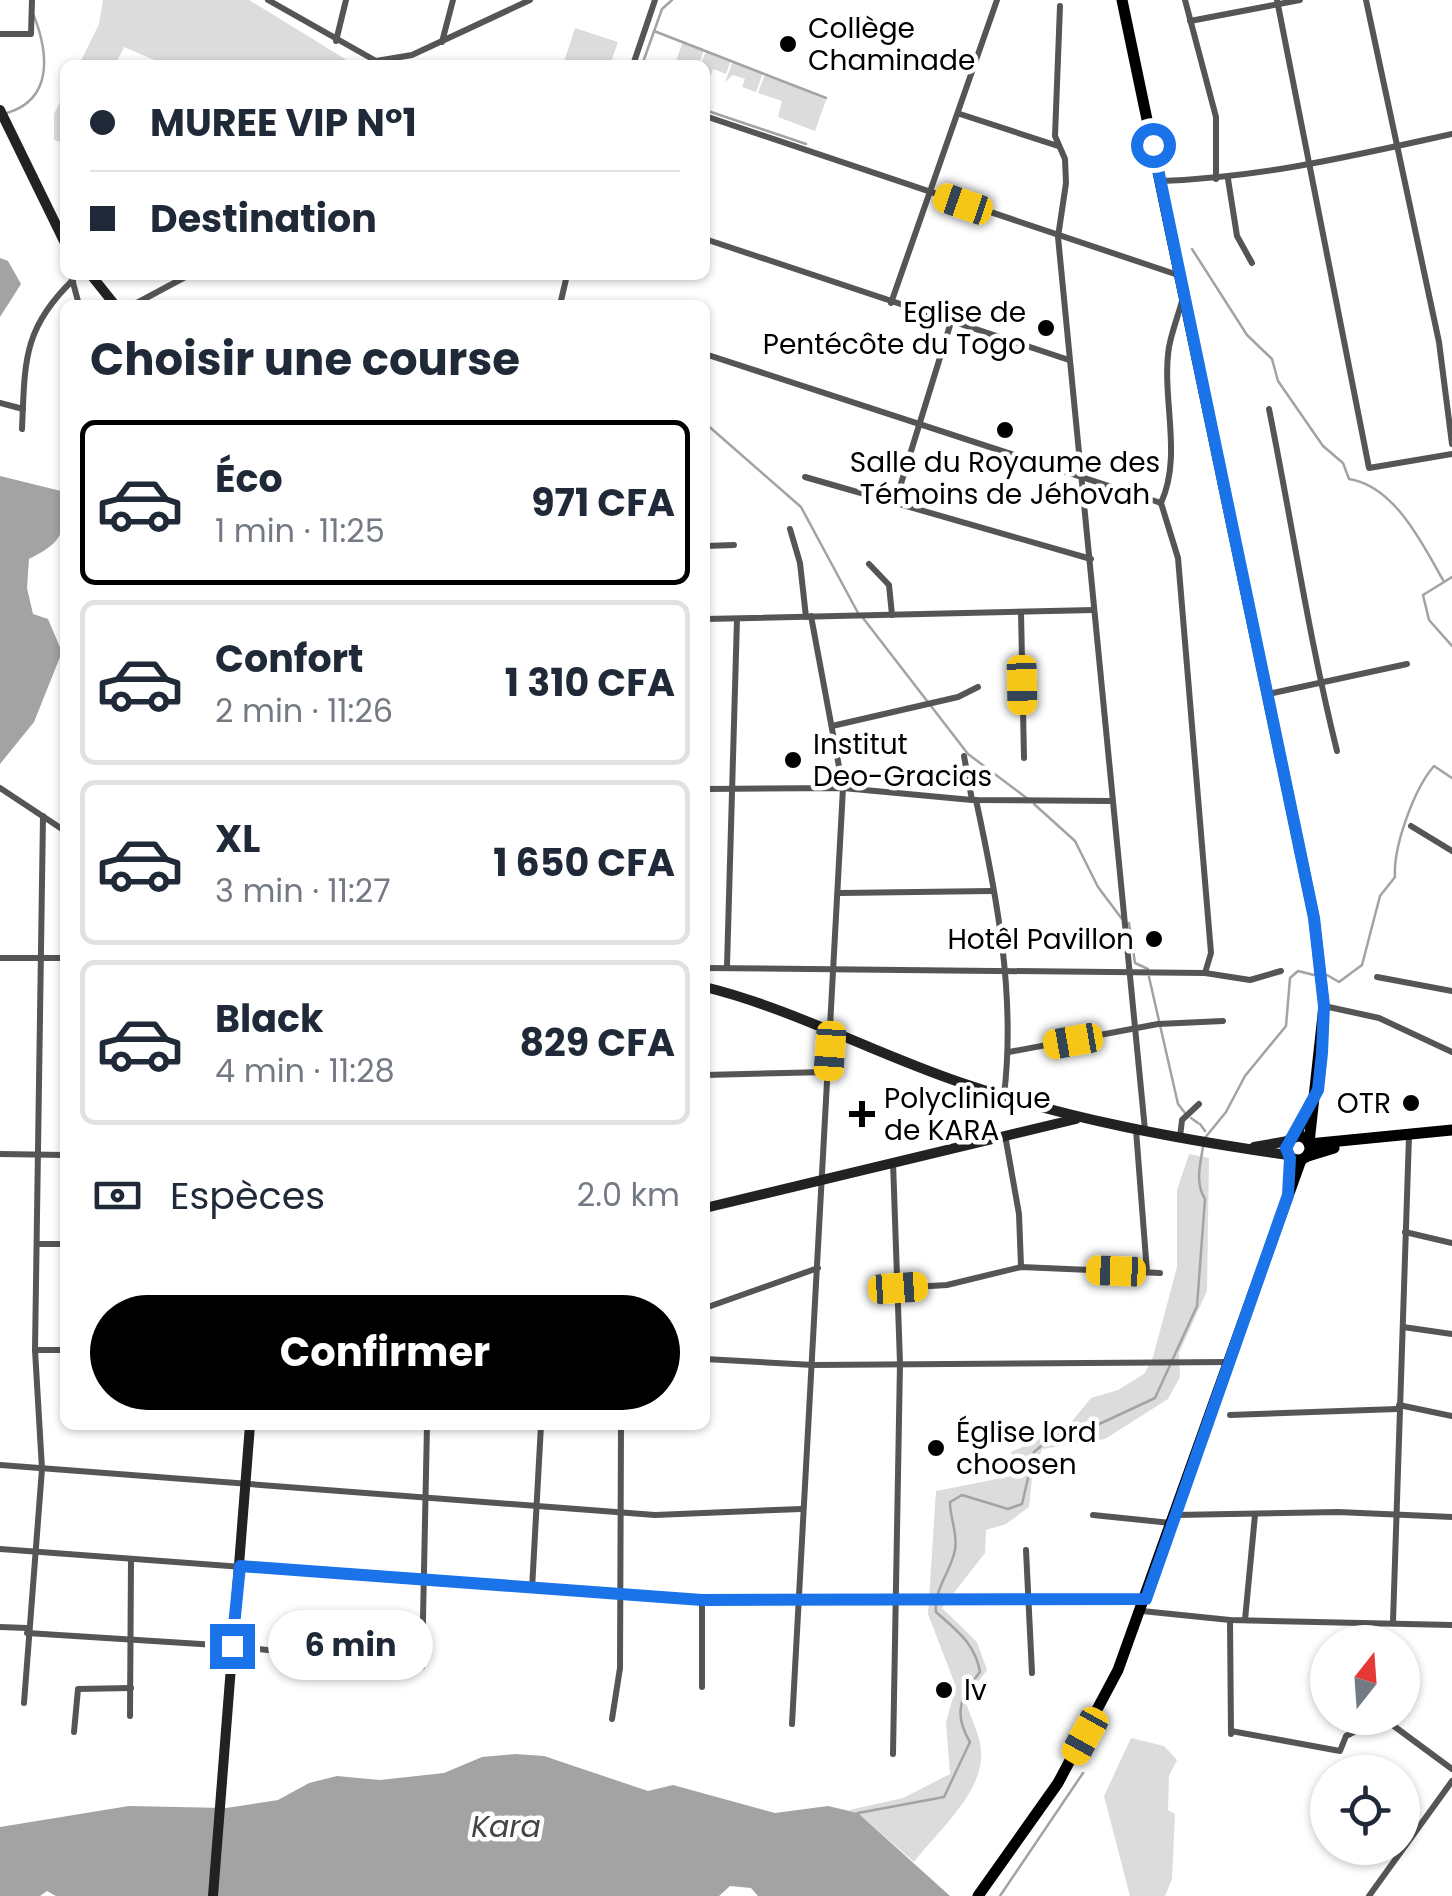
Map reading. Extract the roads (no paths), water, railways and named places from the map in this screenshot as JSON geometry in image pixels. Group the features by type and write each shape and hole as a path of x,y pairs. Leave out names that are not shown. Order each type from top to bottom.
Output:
{"main road":[{"path":"978,1896 1078,1748 1114,1680 1288,1195 1318,1090 1324,1006 1321,974 1122,0"},
{"path":"0,110 60,236"},
{"path":"95,280 112,300"},
{"path":"710,989 1077,1119 1248,1148 1301,1153 1452,1130"},
{"path":"1248,1148 1291,1139 1318,1090"},
{"path":"710,1207 1077,1119"},
{"path":"1291,1139 1301,1153"},
{"path":"1291,1139 1301,1153"},
{"path":"213,1896 250,1430"}],"street":[{"path":"0,34 32,34 32,0"},
{"path":"268,0 374,60"},
{"path":"336,41 346,0"},
{"path":"441,43 454,0"},
{"path":"382,60 412,55 530,0"},
{"path":"635,60 655,0"},
{"path":"891,303 960,114 996,0"},
{"path":"1186,0 1216,117 1216,179"},
{"path":"1190,21 1300,0"},
{"path":"1366,0 1440,342 1452,444"},
{"path":"1277,2 1369,468 1452,454"},
{"path":"1060,6 1056,136 1066,183 1058,237 1092,559 1128,974 1137,1030 1147,1272"},
{"path":"412,55 413,60"},
{"path":"960,114 1060,147"},
{"path":"710,118 1178,276"},
{"path":"1161,181 1228,179 1307,168 1452,134"},
{"path":"1228,179 1237,236 1252,262"},
{"path":"710,241 1070,360"},
{"path":"22,429 23,366 28,342 70,280"},
{"path":"142,300 180,280"},
{"path":"1182,301 1169,348 1172,460 1170,484 1162,503 1178,558 1211,953 1205,973"},
{"path":"895,502 951,322"},
{"path":"710,356 1162,503"},
{"path":"0,404 23,409"},
{"path":"1269,409 1310,610 1320,683 1337,751"},
{"path":"805,477 1092,559"},
{"path":"790,529 843,788 792,1724"},
{"path":"710,546 734,545"},
{"path":"869,564 889,585 892,615"},
{"path":"710,620 1094,610"},
{"path":"1021,612 1024,758"},
{"path":"727,966 738,619"},
{"path":"1266,695 1407,664"},
{"path":"832,726 978,687"},
{"path":"964,756 1006,971 1009,1052 1004,1095"},
{"path":"0,788 60,828"},
{"path":"710,789 843,788 974,800 1112,801"},
{"path":"24,1702 42,1469 34,1350 39,1244 43,816"},
{"path":"1411,826 1452,851"},
{"path":"840,893 992,891"},
{"path":"0,958 60,958"},
{"path":"710,968 1205,973 1250,980 1282,971"},
{"path":"1377,976 1452,991"},
{"path":"1324,1006 1379,1018 1452,1052"},
{"path":"1009,1052 1158,1024 1223,1021"},
{"path":"710,1075 828,1072"},
{"path":"1180,1137 1182,1120 1199,1104"},
{"path":"1004,1134 1020,1214 1021,1267"},
{"path":"1393,1622 1409,1136"},
{"path":"0,1154 60,1155"},
{"path":"893,1161 900,1363 894,1754"},
{"path":"1405,1232 1452,1243"},
{"path":"39,1244 60,1244"},
{"path":"898,1288 947,1284 1021,1267 1160,1273"},
{"path":"710,1306 818,1268"},
{"path":"1403,1327 1452,1334"},
{"path":"34,1350 60,1350"},
{"path":"710,1360 813,1365 1230,1362"},
{"path":"1230,1415 1398,1407 1452,1416"},
{"path":"0,1627 422,1667 428,1430"},
{"path":"532,1589 541,1430"},
{"path":"612,1719 620,1668 618,1509 622,1430"},
{"path":"0,1465 618,1509 655,1515 802,1508"},
{"path":"1093,1514 1173,1519 1254,1515 1452,1517"},
{"path":"1246,1620 1254,1515"},
{"path":"0,1549 702,1600 1026,1598 1144,1605 1230,1620 1452,1626"},
{"path":"1026,1550 1032,1673"},
{"path":"130,1716 131,1560"},
{"path":"702,1600 702,1687"},
{"path":"1230,1620 1231,1733 1340,1751 1348,1735"},
{"path":"74,1732 78,1688 130,1688"},
{"path":"1405,1735 1452,1770"},
{"path":"1369,1896 1452,1781"}],"water":[{"path":"0,258 8,261 21,284 0,317"},
{"path":"0,476 60,491 60,534 50,547 29,559 27,588 33,614 48,619 60,657 34,722 0,764"},
{"name":"Kara","path":"544,1756 648,1791 673,1785 775,1813 828,1806 858,1813 950,1896 758,1896 751,1888 730,1886 719,1896 56,1896 47,1891 40,1896 0,1896 0,1827 129,1806 226,1808 278,1800 309,1783 337,1776 380,1780 444,1773 482,1757"}],"waterway":[{"path":"644,60 662,9 672,0"},
{"path":"7,113 22,106 40,86 44,59 34,16"},
{"path":"654,31 826,98"},
{"path":"710,112 806,144"},
{"path":"1192,249 1247,335 1272,359 1278,381 1323,446 1343,463 1349,479 1365,484 1394,505 1443,580"},
{"path":"710,427 801,507 858,613"},
{"path":"1452,577 1423,595 1429,620 1452,646"},
{"path":"863,618 968,754 1028,799"},
{"path":"1327,975 1339,982 1362,965 1380,896 1395,877 1401,835 1412,803 1434,766 1452,778"},
{"path":"1034,804 1075,841 1098,887 1122,919"},
{"path":"1129,923 1135,963 1148,969"},
{"path":"1204,1139 1226,1112 1245,1076 1286,1026 1290,978 1298,971 1314,975"},
{"path":"1149,977 1178,1104 1185,1113"},
{"path":"1191,1118 1198,1123"},
{"path":"1200,1124 1205,1131"},
{"path":"858,1813 944,1797 970,1742 960,1714 968,1690 980,1672 978,1662 964,1638 936,1612 937,1596 955,1550 950,1502 962,1495 1008,1509 1022,1504 1034,1452 1053,1436 1080,1433 1155,1398 1197,1306 1205,1199 1199,1180 1203,1147"},
{"path":"1000,1896 1083,1773"}],"place":[{"name":"Collège Chaminade","path":"788,44"},
{"name":"Eglise de Pentécôte du Togo","path":"1046,328"},
{"name":"Salle du Royaume des Témoins de Jéhovah","path":"1005,430"},
{"name":"Institut Deo-Gracias","path":"793,760"},
{"name":"Hotêl Pavillon","path":"1154,939"},
{"name":"OTR","path":"1411,1103"},
{"name":"Polyclinique de KARA","path":"862,1114"},
{"name":"Église lord choosen","path":"936,1448"},
{"name":"lv","path":"944,1690"}]}
